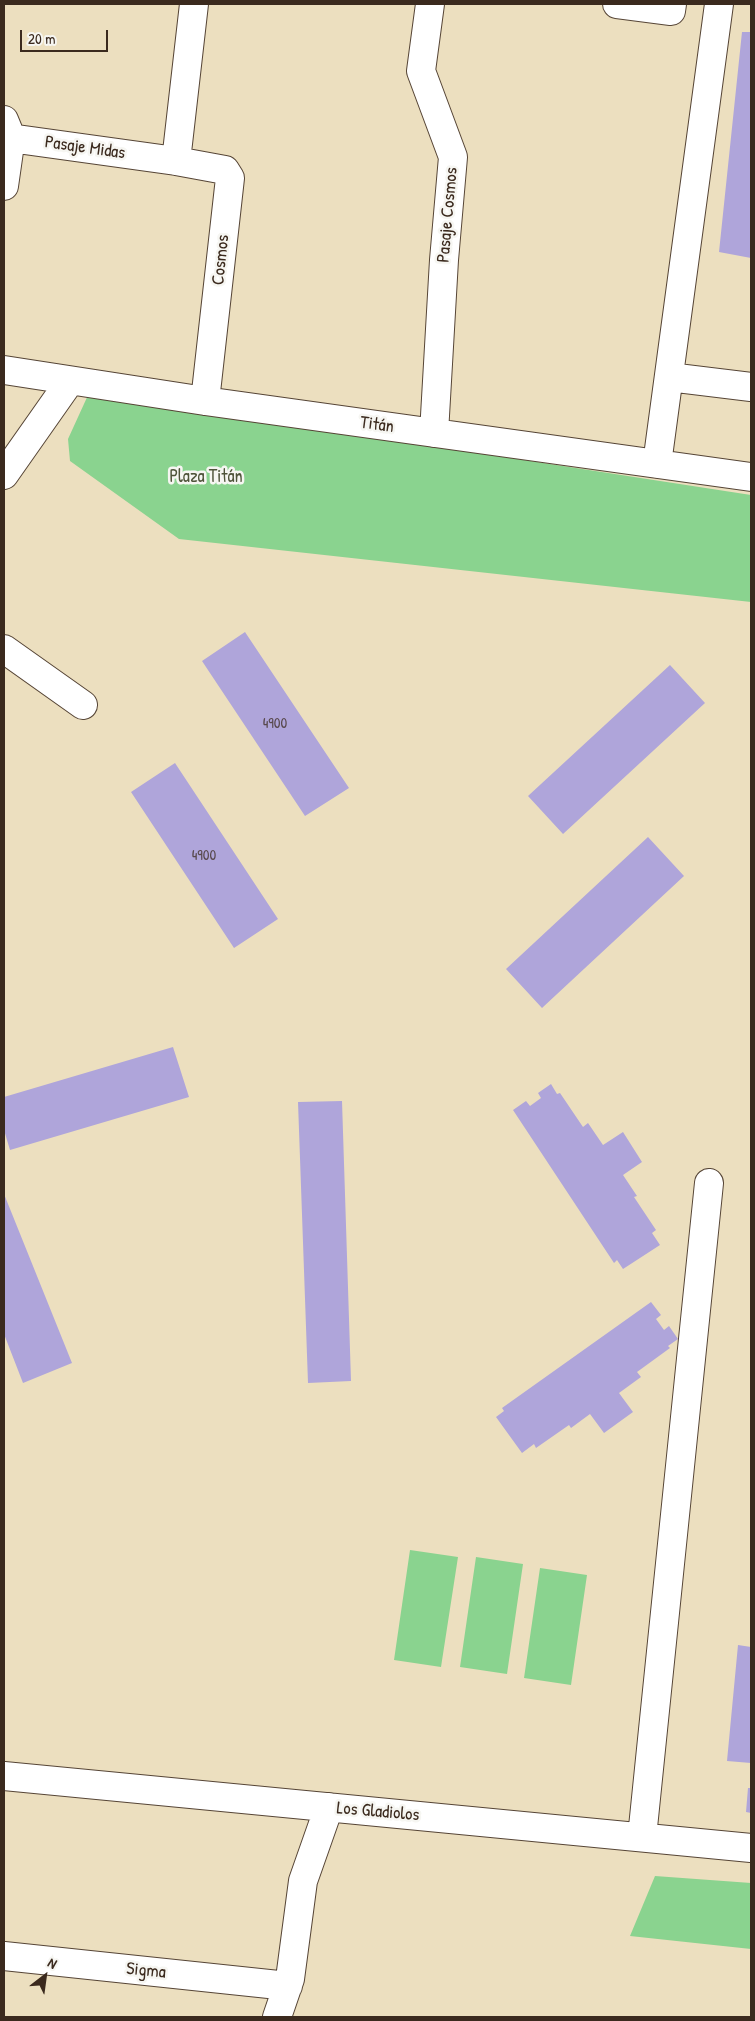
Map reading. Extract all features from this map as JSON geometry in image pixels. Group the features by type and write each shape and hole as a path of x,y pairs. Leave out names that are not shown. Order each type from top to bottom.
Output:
{"street":[{"path":"176,161 194,4"},
{"name":"Pasaje Cosmos","path":"430,4 421,70 453,157 444,260 434,433"},
{"path":"617,4 671,7"},
{"path":"657,464 718,4"},
{"path":"4,186 8,128"},
{"name":"Pasaje Midas","path":"8,128 176,161"},
{"name":"Cosmos","path":"176,161 225,170 230,178 205,401"},
{"name":"Titán","path":"4,370 205,401 751,477"},
{"path":"669,377 751,388"},
{"path":"4,475 70,381"},
{"path":"4,649 84,705"},
{"path":"642,1837 709,1182"},
{"name":"Los Gladiolos","path":"4,1776 751,1848"},
{"path":"277,2017 290,1979 303,1881 329,1807"},
{"name":"Sigma","path":"4,1956 288,1986"}],"green space":[{"name":"Plaza Titán","path":"89,393 751,495 751,602 179,539 70,461 68,439"},
{"path":"410,1550 458,1557 441,1667 394,1660"},
{"path":"476,1557 523,1564 507,1674 460,1667"},
{"path":"540,1568 587,1575 571,1685 524,1678"},
{"path":"655,1876 751,1883 751,1949 630,1936"}],"building":[{"path":"742,32 751,32 751,258 719,252"},
{"path":"245,632 349,788 305,816 202,661"},
{"path":"670,665 705,703 563,834 528,796"},
{"path":"175,763 278,919 234,948 131,792"},
{"path":"648,837 684,876 542,1008 506,969"},
{"path":"173,1047 189,1097 10,1150 4,1130 4,1097"},
{"path":"551,1084 557,1094 560,1093 583,1127 588,1123 603,1145 623,1132 642,1162 623,1175 637,1196 634,1197 656,1230 652,1233 660,1245 623,1269 617,1260 614,1263 513,1110 526,1101 530,1106 541,1098 538,1093"},
{"path":"342,1101 351,1381 308,1383 298,1102"},
{"path":"4,1194 72,1363 23,1383 4,1334"},
{"path":"651,1302 661,1315 656,1319 664,1330 669,1326 678,1339 668,1346 670,1348 637,1372 641,1377 619,1393 633,1412 604,1433 590,1414 571,1428 569,1425 536,1448 534,1444 522,1453 496,1417 504,1411 502,1408"},
{"path":"738,1645 751,1647 751,1763 727,1761"},
{"path":"748,1788 751,1788 751,1813 746,1812"}]}
